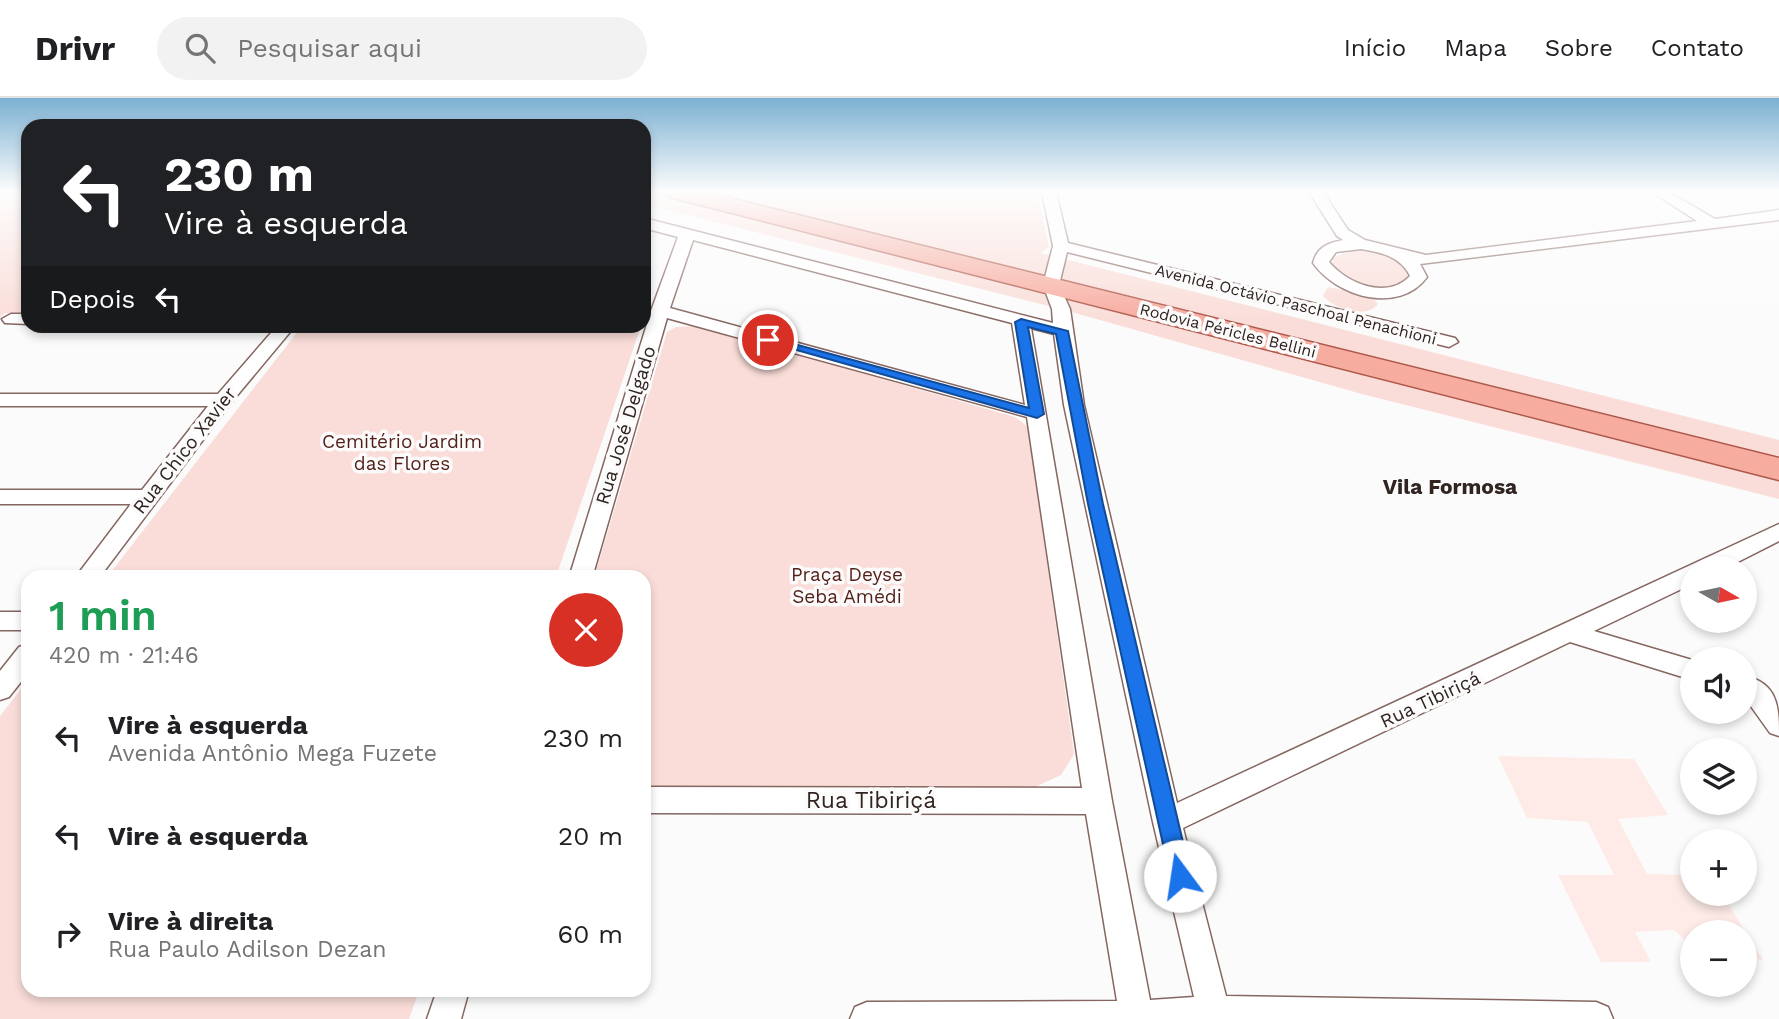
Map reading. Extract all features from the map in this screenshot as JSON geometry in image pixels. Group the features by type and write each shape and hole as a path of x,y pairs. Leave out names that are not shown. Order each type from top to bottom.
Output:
{"main road":[{"name":"Rodovia Péricles Bellini","path":"850,235 1779,469"}],"street":[{"name":"Rua José Delgado","path":"582,570 660,311 687,235"},
{"path":"691,235 1062,331"},
{"path":"1059,235 1061,246 1051,285 1061,309 1062,331 1080,429 1167,822 1215,1015"},
{"path":"1340,235 1342,239 1384,248 1415,261 1618,235"},
{"path":"1342,239 1322,255 1321,263 1326,272 1338,280 1368,290 1399,291 1413,285 1419,277 1415,261"},
{"name":"Avenida Octávio Paschoal Penachioni","path":"1061,246 1448,342"},
{"path":"1294,303 1338,280"},
{"path":"1396,329 1399,291"},
{"path":"660,311 1037,414"},
{"path":"1021,322 1098,801 1137,1018"},
{"name":"Rua Chico Xavier","path":"92,570 146,497 280,333"},
{"path":"0,400 223,400"},
{"path":"0,497 146,497"},
{"path":"1729,556 1778,532"},
{"name":"Rua Tibiriçá","path":"1167,822 1680,580"},
{"path":"0,621 21,621"},
{"path":"1570,633 1680,666"},
{"path":"0,690 21,663"},
{"path":"1757,690 1779,696"},
{"path":"1757,698 1779,725"},
{"name":"Rua Tibiriçá","path":"651,800 1098,801"},
{"path":"444,1019 451,997"},
{"path":"867,1019 1137,1018 1215,1015 1596,1019"}],"shaded area":[{"path":"1498,756 1634,759 1668,815 1618,819 1647,874 1680,875 1680,906 1729,906 1738,920 1680,920 1680,936 1674,930 1635,932 1651,962 1601,962 1558,875 1614,875 1588,822 1527,818"}],"green space":[{"path":"0,235 21,235 21,314 5,313 0,317"},
{"path":"767,235 1046,235 1049,247 1041,253 1779,440 1779,499 1362,394 1061,309"},
{"path":"1365,250 1399,261 1407,279 1389,287 1368,286 1347,278 1332,265 1333,258 1351,251"},
{"path":"1328,287 1370,295 1378,304 1366,311 1350,311 1323,296"},
{"name":"Praça Deyse Seba Amédi","path":"697,326 1015,417 1028,427 1074,754 1061,775 1035,787 651,786 651,570 596,570 667,332 676,327"},
{"name":"Cemitério Jardim das Flores","path":"297,333 639,333 558,570 112,570"},
{"path":"21,689 21,997 417,997 409,1019 0,1019 0,716"}],"district":[{"name":"Vila Formosa","path":"1450,487"}],"route":[{"path":"768,340 1037,414 1021,322 1062,331 1074,405 1180,876"}]}
